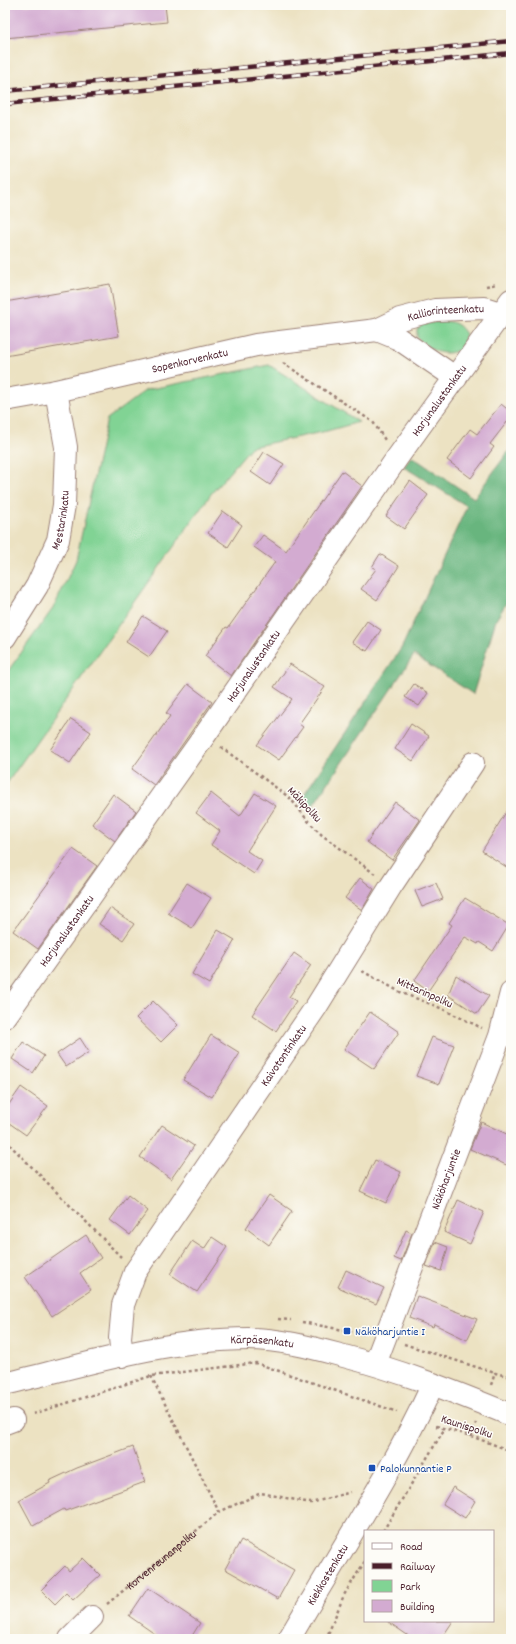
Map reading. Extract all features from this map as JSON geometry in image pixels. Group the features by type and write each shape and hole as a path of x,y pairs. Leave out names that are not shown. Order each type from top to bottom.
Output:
{"street":[{"name":"Kalliorinteenkatu","path":"377,330 400,319 435,310 505,306"},
{"name":"Harjunalustankatu","path":"5,1017 205,735 397,458 456,378 505,306"},
{"path":"377,330 400,339 456,378"},
{"name":"Sopenkorvenkatu","path":"5,400 56,391 256,345 377,330"},
{"name":"Mestarinkatu","path":"5,637 37,586 58,540 64,505 66,447 56,391"},
{"name":"Kaivotontinkatu","path":"122,1356 120,1338 123,1305 135,1272 316,1007 392,886 473,763"},
{"name":"Näköharjuntie","path":"375,1364 500,1036 511,993"},
{"name":"Kärpäsenkatu","path":"5,1384 122,1356 185,1344 248,1339 305,1345 375,1364 433,1384 511,1415"},
{"name":"Kiekkostenkatu","path":"296,1636 416,1420 433,1384"},
{"path":"70,1639 92,1616"}],"path":[{"path":"282,362 373,422 397,458"},
{"name":"Mäkipolku","path":"205,735 290,798 309,822 322,835 392,886"},
{"name":"Mittarinpolku","path":"344,961 402,993 436,1006 500,1036"},
{"path":"5,1140 135,1272"},
{"name":"Kaunispolku","path":"9,1422 151,1376 256,1363 416,1420 471,1436 511,1451"},
{"path":"151,1376 219,1512"},
{"path":"384,1530 445,1428"},
{"name":"Korvenreunanpolku","path":"92,1616 219,1512 261,1493 311,1502 357,1490"},
{"path":"326,1639 344,1595 364,1563"}],"green space":[{"path":"444,321 457,324 466,334 461,349 455,352 438,352 427,346 417,337 417,329 423,324"},
{"path":"269,365 359,422 327,431 251,447 211,494 5,786 5,675 54,607 76,560 107,419 146,390"},
{"path":"511,448 511,595 496,620 473,694 414,655 310,810 299,802 402,647 467,506 404,467 411,456 474,498"}],"building":[{"path":"5,5 165,5 167,22 5,38"},
{"path":"110,284 119,336 5,356 5,302"},
{"path":"501,404 511,412 511,417 490,444 494,447 471,478 447,460 470,429 477,434"},
{"path":"264,452 284,464 270,485 251,472"},
{"path":"342,471 362,486 231,676 205,656 226,627 228,628 275,562 254,547 263,535 286,551"},
{"path":"410,481 428,495 404,529 386,516"},
{"path":"223,511 242,525 228,547 208,533"},
{"path":"380,554 399,566 377,600 361,589 376,569 372,567"},
{"path":"143,616 167,631 149,657 126,642"},
{"path":"367,621 381,630 367,651 352,642"},
{"path":"290,664 325,687 299,724 303,727 279,760 257,745 292,699 274,687"},
{"path":"188,684 212,702 154,785 132,769 170,716 166,713"},
{"path":"414,684 428,693 419,706 405,697"},
{"path":"71,719 91,732 70,763 50,750"},
{"path":"411,724 429,736 413,761 395,749"},
{"path":"211,793 240,816 255,793 276,806 247,851 262,861 254,874 211,845 220,831 196,813"},
{"path":"113,794 136,811 115,841 92,824"},
{"path":"395,802 420,820 392,860 367,842"},
{"path":"511,804 511,870 482,851"},
{"path":"73,849 97,866 38,949 13,931"},
{"path":"360,878 374,889 362,910 345,898"},
{"path":"187,883 211,898 192,928 168,913"},
{"path":"436,883 443,899 422,907 415,891"},
{"path":"465,898 509,925 493,951 479,942 478,944 465,937 428,991 414,981 452,925 449,923"},
{"path":"110,908 134,924 123,940 99,924"},
{"path":"218,930 235,940 209,984 192,974"},
{"path":"294,953 311,965 289,997 296,1001 276,1031 252,1015"},
{"path":"456,975 489,996 477,1014 448,995"},
{"path":"153,1001 178,1025 161,1042 136,1018"},
{"path":"370,1012 399,1032 374,1069 344,1049"},
{"path":"211,1035 240,1053 212,1097 183,1080"},
{"path":"432,1037 454,1045 439,1084 416,1076"},
{"path":"80,1038 89,1052 66,1067 57,1054"},
{"path":"23,1042 44,1056 33,1073 12,1059"},
{"path":"21,1087 48,1106 26,1135 5,1120 5,1110"},
{"path":"481,1122 511,1136 511,1167 470,1149"},
{"path":"162,1125 194,1146 171,1179 140,1157"},
{"path":"375,1160 401,1172 386,1203 360,1191"},
{"path":"128,1195 148,1211 130,1235 110,1220"},
{"path":"269,1195 292,1211 269,1245 246,1228"},
{"path":"458,1200 484,1212 470,1244 444,1232"},
{"path":"406,1230 412,1233 401,1261 394,1258"},
{"path":"86,1235 101,1258 80,1273 91,1290 52,1316 25,1277"},
{"path":"212,1237 227,1247 197,1292 170,1274 192,1241 204,1249"},
{"path":"435,1242 448,1247 441,1271 426,1266"},
{"path":"346,1270 384,1288 376,1304 338,1287"},
{"path":"417,1296 477,1319 467,1340 434,1324 433,1327 409,1318"},
{"path":"133,1447 145,1482 65,1511 64,1509 33,1526 19,1500 50,1483 49,1481 77,1468"},
{"path":"453,1487 475,1501 465,1518 443,1504"},
{"path":"241,1540 294,1570 278,1599 225,1569"},
{"path":"83,1558 100,1575 73,1600 66,1593 55,1604 41,1590 65,1566 69,1571"},
{"path":"148,1588 200,1623 190,1639 162,1639 129,1616"},
{"path":"388,1622 452,1622 441,1639 413,1639"}],"railway":[{"path":"5,91 511,41"},
{"path":"5,104 511,53"}],"place":[{"name":"Näköharjuntie I","path":"347,1331"},
{"name":"Palokunnantie P","path":"372,1468"}]}
